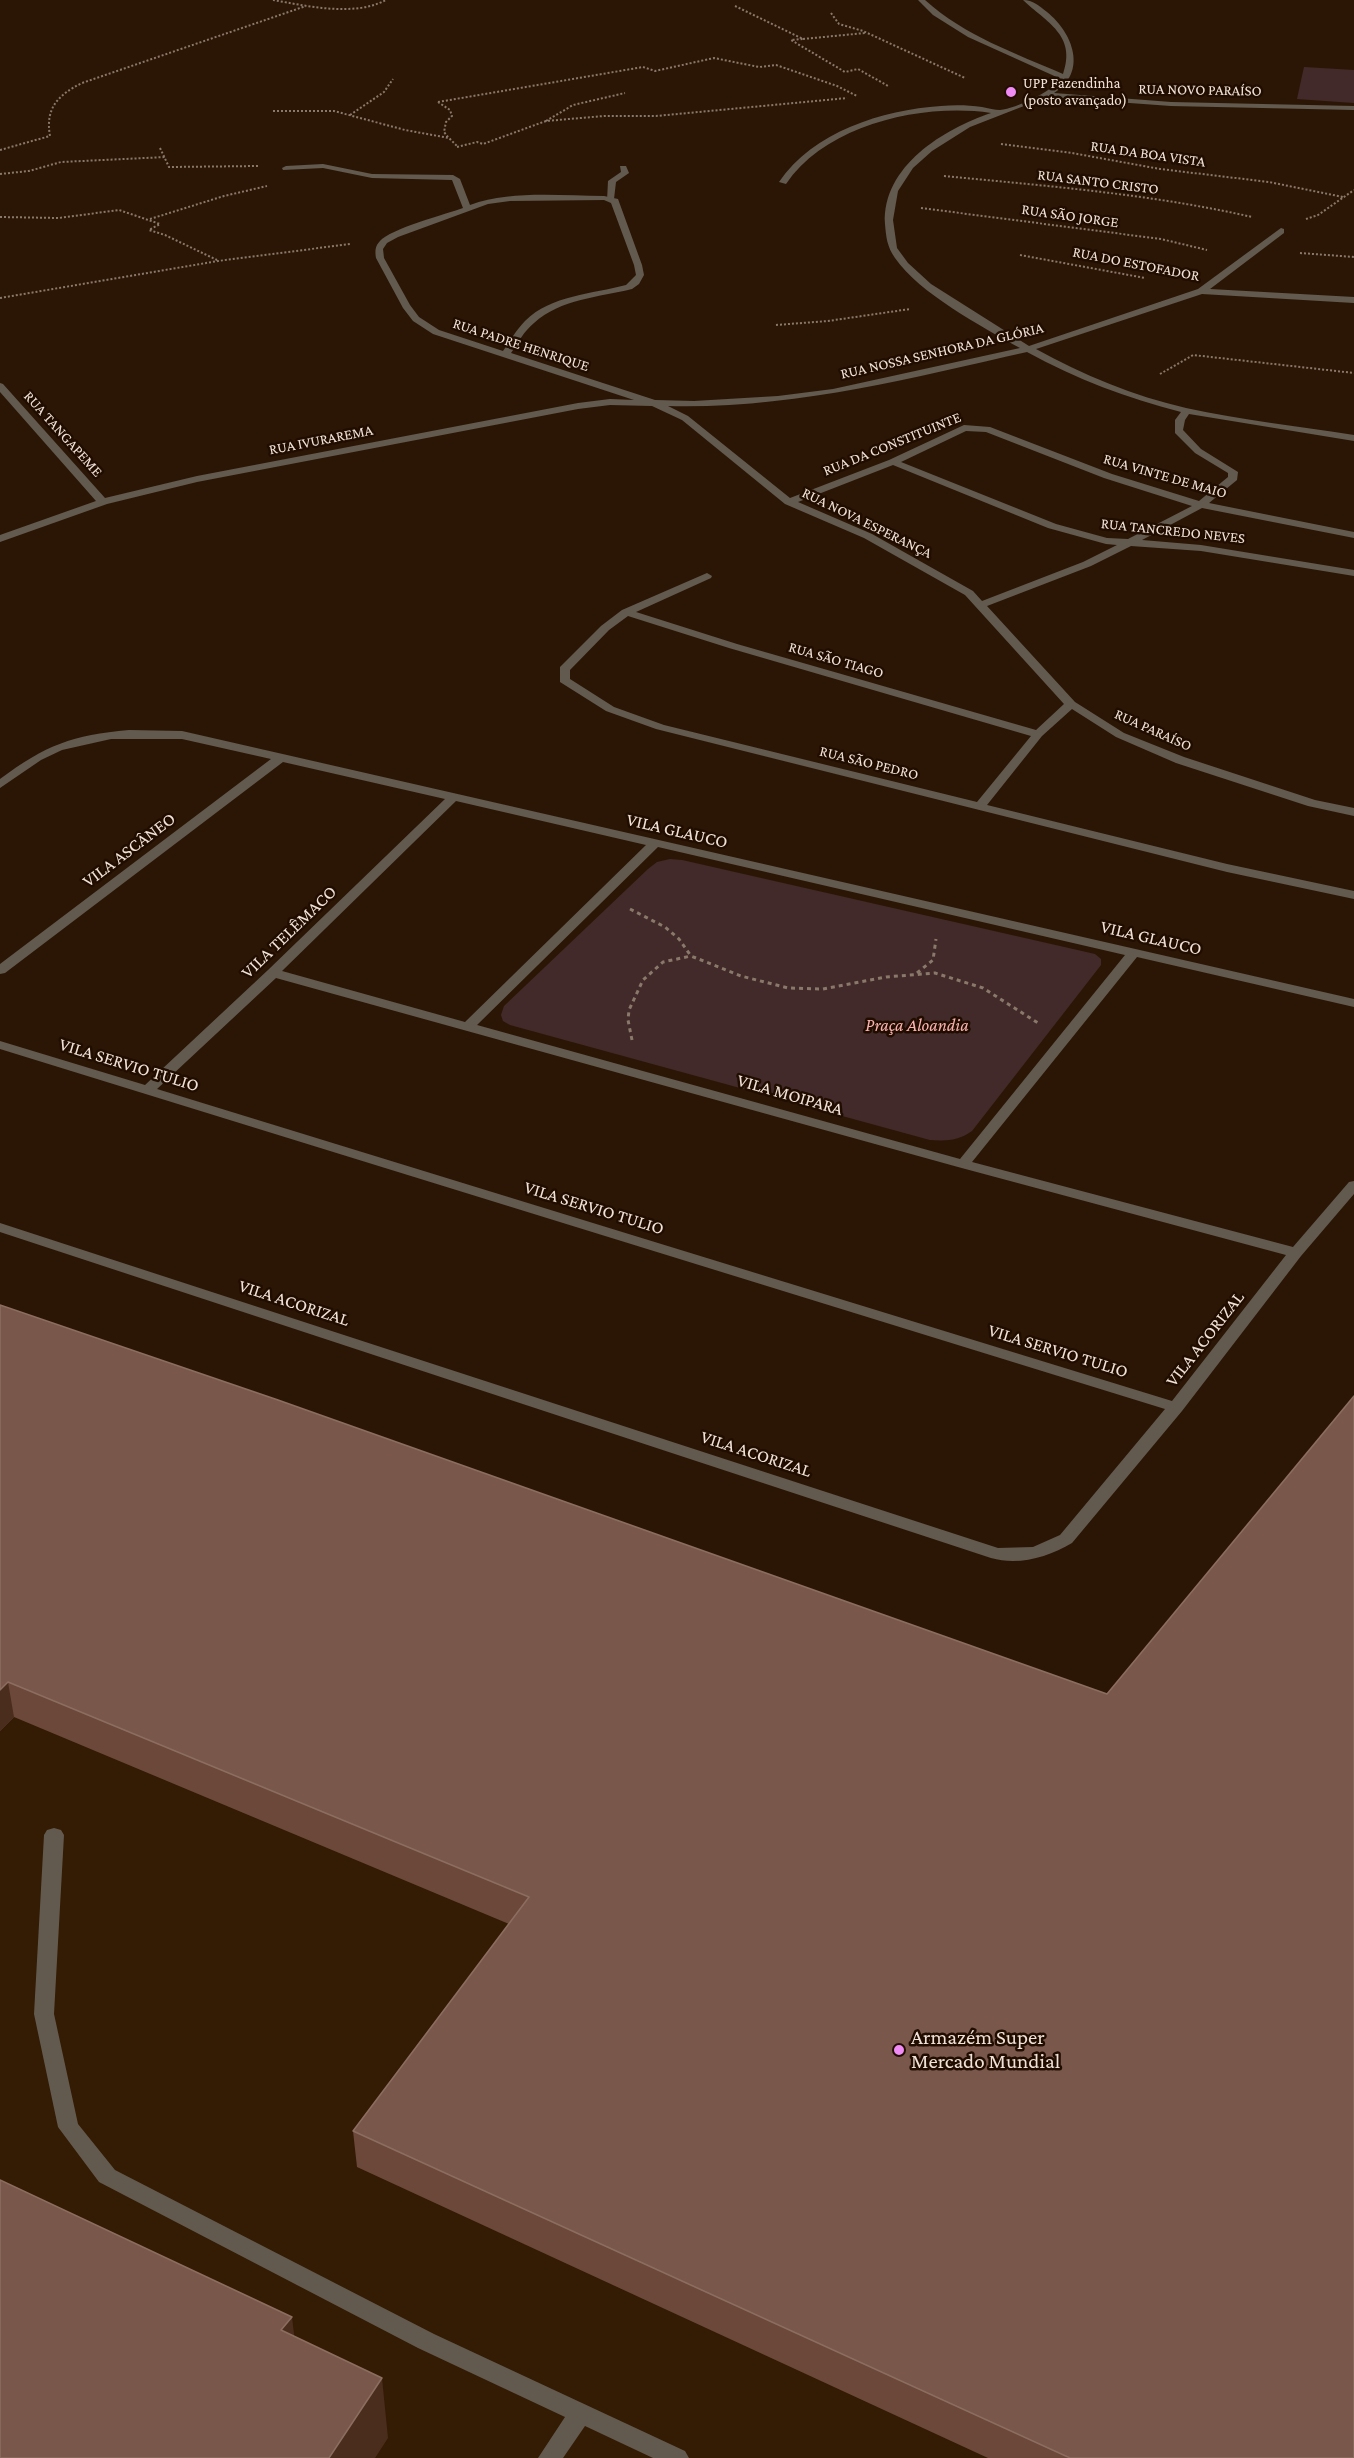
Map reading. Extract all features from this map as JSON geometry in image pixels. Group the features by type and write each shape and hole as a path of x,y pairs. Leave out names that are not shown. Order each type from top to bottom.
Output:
{"street":[{"path":"921,0 934,13 952,25 1066,78"},
{"path":"1026,0 1063,31 1071,53 1066,78 1060,87 1046,95 969,124 919,158 892,192 888,219 892,248 917,278 952,302 1028,349 1122,393 1187,411 1354,438"},
{"name":"RUA NOVO PARAÍSO","path":"1046,95 1160,103 1354,108"},
{"path":"783,182 804,156 816,148 838,136 894,114 942,107 1003,112"},
{"path":"286,168 323,166 366,175 445,176 456,179 467,208"},
{"path":"610,199 612,181 625,173 623,168"},
{"path":"384,241 467,208 510,198 610,199 618,204 638,265 640,275 636,282 628,287 560,304 545,311 531,320 506,354"},
{"name":"RUA NOSSA SENHORA DA GLÓRIA","path":"654,403 720,403 811,395 1028,349 1201,291 1283,228"},
{"name":"RUA PADRE HENRIQUE","path":"384,241 379,249 380,258 406,306 416,319 435,332 654,403"},
{"name":"RUA DO ESTOFADOR","path":"1201,291 1354,300"},
{"name":"RUA TANGAPEME","path":"0,386 103,502"},
{"name":"RUA IVURAREMA","path":"0,539 103,502 197,479 579,406 610,402 654,403"},
{"name":"RUA NOVA ESPERANÇA","path":"654,403 685,418 789,502 868,536 951,581 981,605"},
{"path":"981,605 1087,564 1201,505 1229,483 1233,478 1233,472 1198,451 1178,431 1180,420 1187,411"},
{"name":"RUA DA CONSTITUINTE","path":"789,502 893,462 964,428 973,427"},
{"name":"RUA VINTE DE MAIO","path":"973,427 987,429 1108,476 1201,505 1354,535"},
{"name":"RUA TANCREDO NEVES","path":"893,462 1052,526 1106,541 1201,548 1354,573"},
{"name":"RUA SÃO PEDRO","path":"706,576 627,612 605,628 564,669 564,680 610,709 660,727 1227,868 1354,895"},
{"name":"RUA PARAÍSO","path":"981,605 1071,704 1120,735 1180,760 1312,802 1354,812"},
{"name":"RUA SÃO TIAGO","path":"627,612 733,646 1038,734"},
{"path":"980,806 1038,734 1071,704"},
{"name":"VILA GLAUCO","path":"0,784 42,755 78,743 120,734 153,732 182,735 1354,1003"},
{"name":"VILA ASCÂNEO","path":"0,970 279,759"},
{"name":"VILA TELÊMACO","path":"147,1091 273,973 454,797"},
{"path":"469,1026 654,844"},
{"path":"963,1164 1133,953"},
{"name":"VILA MOIPARA","path":"273,973 963,1164 1296,1253"},
{"name":"VILA SERVIO TULIO","path":"0,1045 1176,1407"},
{"name":"VILA ACORIZAL","path":"0,1227 997,1554 1023,1556 1049,1549 1066,1539 1176,1407 1296,1253 1354,1185"},
{"path":"54,1834 44,2014 68,2127 107,2176 426,2341 677,2458"},
{"path":"550,2458 581,2413"}],"path":[{"path":"273,0 306,6 360,7 383,3 386,0"},
{"path":"294,4 300,0"},
{"path":"0,150 50,136 46,121 53,105 65,91 82,83 306,6"},
{"path":"735,6 803,39"},
{"path":"831,13 839,24 855,26 866,33"},
{"path":"888,87 858,69 845,72 791,40 866,33 876,35 905,52 966,78 960,84 1003,112"},
{"path":"457,147 477,142 483,144 546,121 604,116 656,116 858,97 837,86 776,65 759,67 714,58 655,71 643,66 438,102 450,110 452,116 446,122 444,132 472,167 459,187"},
{"path":"349,116 384,92 393,79"},
{"path":"546,121 555,113 572,105 600,96 625,93"},
{"path":"273,111 334,111 405,130 449,138"},
{"name":"RUA DA BOA VISTA","path":"950,137 1072,153 1160,169 1269,182 1342,197"},
{"path":"160,148 169,167 286,168"},
{"path":"0,174 29,171 61,162 166,157"},
{"path":"149,219 224,196 267,186 286,168"},
{"name":"RUA SANTO CRISTO","path":"907,172 1047,186 1208,207 1283,228"},
{"path":"1283,228 1318,215 1354,190"},
{"name":"RUA SÃO JORGE","path":"890,205 964,212 1161,239 1245,259"},
{"path":"0,217 59,218 119,210 160,224 149,230 165,235 218,261"},
{"path":"0,298 218,261 319,247 384,241"},
{"path":"1258,249 1354,257"},
{"name":"RUA DO ESTOFADOR","path":"1020,255 1110,271 1201,291"},
{"path":"776,325 828,321 952,302"},
{"path":"1122,393 1158,376 1193,355 1354,373"},
{"path":"598,899 654,920 682,940 691,956"},
{"path":"916,974 930,966 933,961 939,926 949,911"},
{"path":"649,1076 634,1052 628,1018 634,997 659,963 675,957 691,956 741,975 788,988 823,989 935,973 983,988 1041,1026 1066,1036"}],"shaded area":[{"path":"0,1336 1354,2458 0,2458"}],"green space":[{"path":"1304,67 1354,70 1354,103 1297,99"},
{"name":"Praça Aloandia","path":"670,859 1095,954 1101,959 1101,965 972,1131 957,1139 947,1140 930,1140 510,1025 503,1021 501,1015 504,1006 648,869 657,862"}],"building":[{"name":"Armazém Super Mercado Mundial","path":"0,1305 278,1400 1107,1694 1354,1396 1354,2458 1070,2458 353,2131 529,1897 8,1682 0,1690"},
{"path":"0,2180 292,2317 281,2330 382,2378 329,2458 0,2458"}],"place":[{"name":"UPP Fazendinha (posto avançado)","path":"1011,92"},
{"name":"Armazém Super Mercado Mundial","path":"899,2050"}]}
